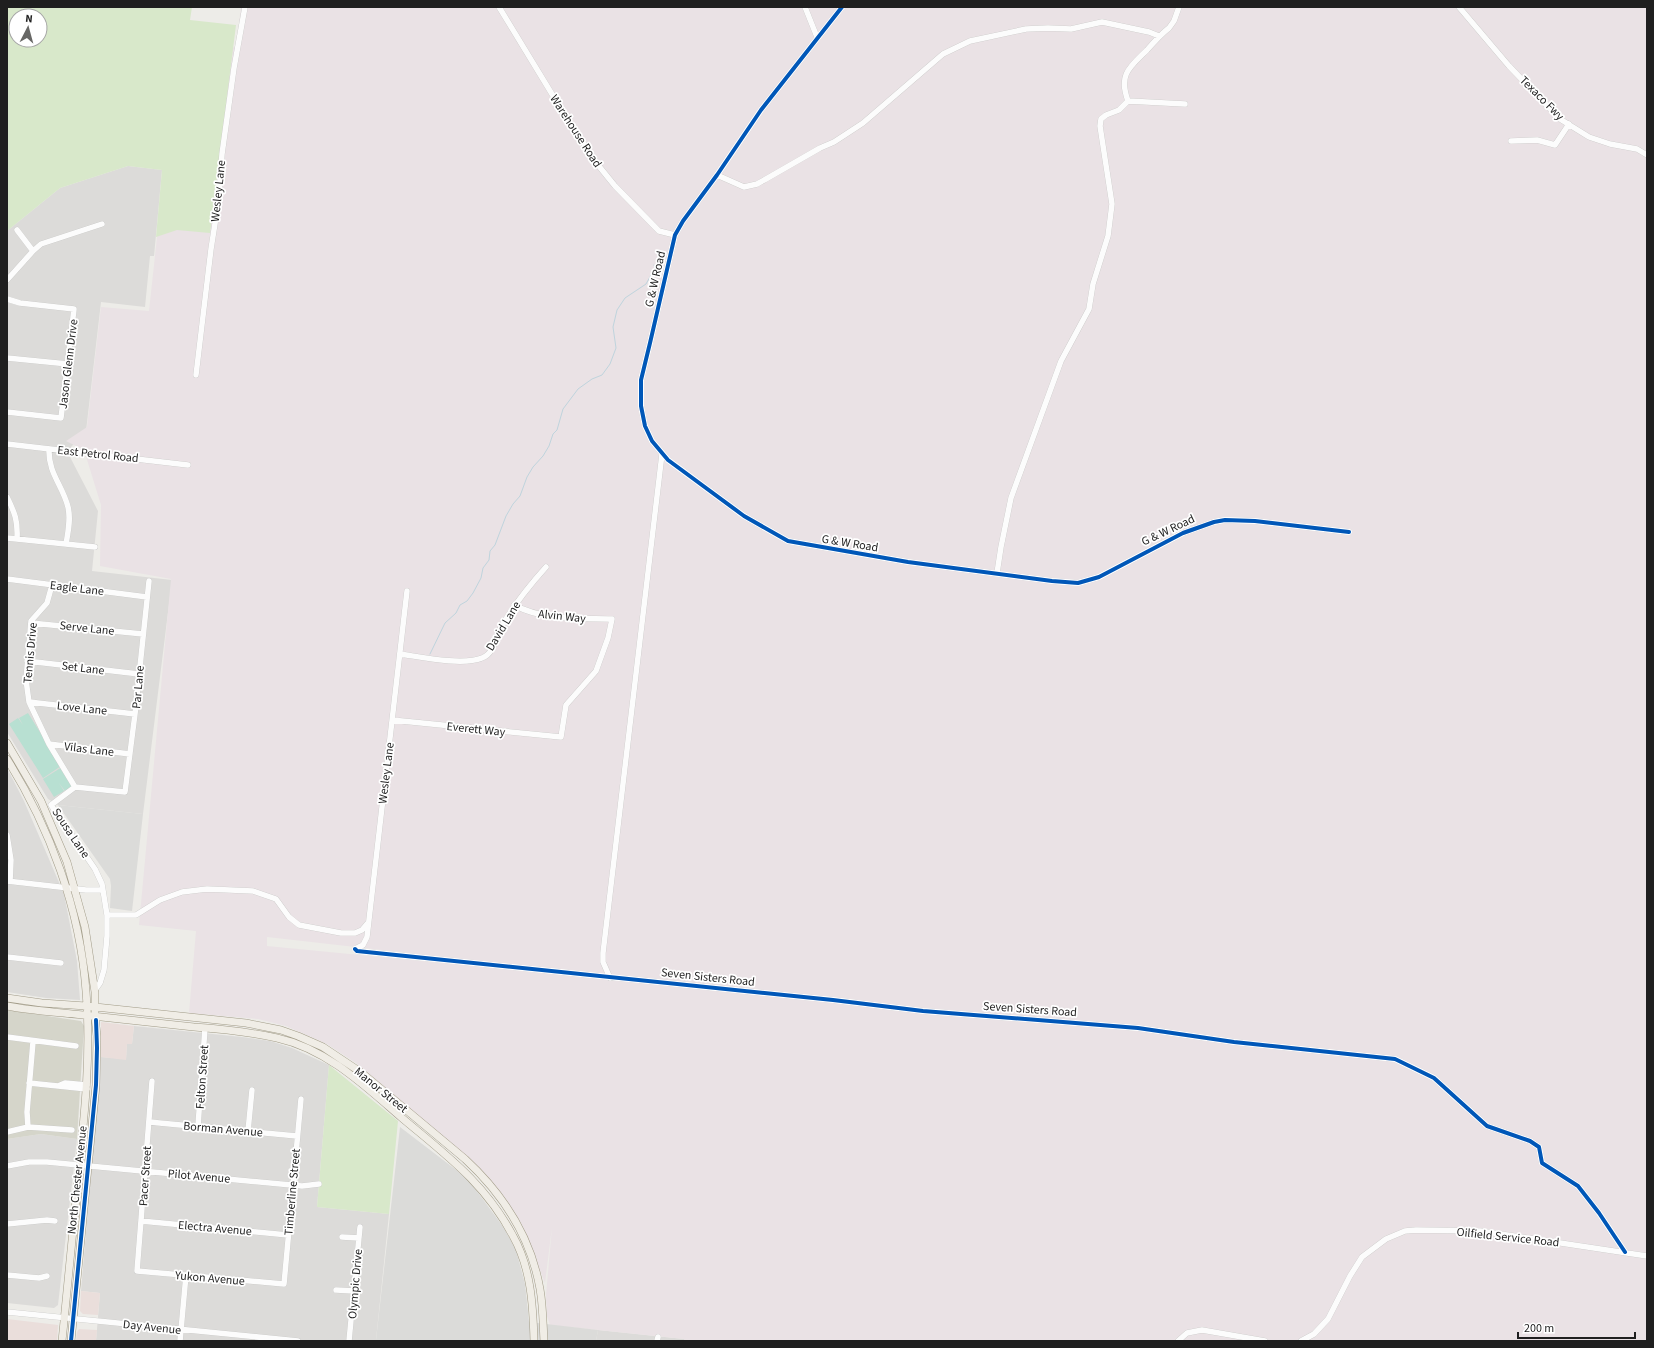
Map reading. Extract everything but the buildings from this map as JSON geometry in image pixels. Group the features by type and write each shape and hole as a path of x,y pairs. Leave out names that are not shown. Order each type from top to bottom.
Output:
{"main road":[{"name":"North Chester Avenue","path":"7,743 29,778 49,818 62,850 75,888 86,934 95,990 97,1067 71,1341"},
{"name":"North Chester Avenue","path":"7,759 41,822 66,887 82,956 86,993 89,1041 87,1087 62,1341"},
{"name":"Manor Street","path":"7,998 42,1003 86,1006 246,1023 280,1030 323,1047 362,1073 480,1174 517,1223 530,1250 539,1283 544,1341"},
{"name":"Manor Street","path":"7,1006 95,1017 245,1032 279,1038 295,1043 342,1067 459,1165 488,1196 502,1216 520,1252 532,1296 534,1341"}],"street":[{"name":"Wesley Lane","path":"196,375 211,249 219,198 222,154 234,68 246,7"},
{"name":"Warehouse Road","path":"499,7 569,122 606,176 659,231 675,235"},
{"path":"805,7 817,37"},
{"name":"G & W Road","path":"842,7 761,110 717,175 683,221 675,235 640,380 641,406 645,426 652,442 662,454 744,516 788,542 908,562 1052,581 1078,583 1099,577 1183,533 1202,525 1226,520 1255,521 1349,532"},
{"path":"1128,101 1125,94 1126,73 1135,60 1169,28 1179,7"},
{"name":"Texaco Fwy","path":"1459,7 1509,66 1560,119 1589,137 1610,144 1637,149 1647,155"},
{"path":"717,175 744,187 757,184 834,142 863,123 943,54 970,41 1026,29 1071,29 1102,22 1149,32 1159,36"},
{"path":"997,573 1012,493 1061,361 1089,309 1093,284 1108,236 1112,204 1100,126 1101,119 1106,115 1119,110 1128,101 1185,104"},
{"path":"1511,141 1537,140 1555,145 1569,124"},
{"path":"7,280 33,251 46,242 102,224"},
{"path":"17,230 33,251"},
{"name":"Jason Glenn Drive","path":"7,299 20,303 74,309 61,418 7,412"},
{"path":"7,358 68,364"},
{"name":"East Petrol Road","path":"7,444 188,465"},
{"path":"49,449 51,467 68,505 69,511 66,544"},
{"path":"610,978 603,962 603,953 662,454"},
{"path":"7,497 16,516 18,528 17,539"},
{"path":"7,538 95,547"},
{"name":"David Lane","path":"400,654 456,661 472,661 483,658 493,648 499,632 514,605 546,568"},
{"name":"Eagle Lane","path":"7,579 147,597"},
{"name":"Par Lane","path":"75,786 125,792 149,581"},
{"name":"Tennis Drive","path":"52,585 47,603 34,616 31,623 26,680 29,702 49,744 75,786"},
{"name":"Wesley Lane","path":"355,949 363,945 366,940 407,590"},
{"name":"Alvin Way","path":"514,605 524,611 551,617 612,619 608,638 596,672 566,705 561,737"},
{"name":"Serve Lane","path":"31,623 143,634"},
{"name":"Set Lane","path":"28,661 139,674"},
{"name":"Love Lane","path":"29,702 135,714"},
{"name":"Everett Way","path":"392,720 561,737"},
{"name":"Vilas Lane","path":"49,744 130,754"},
{"name":"Sousa Lane","path":"75,786 51,805 94,869 103,890"},
{"path":"7,835 11,860 8,881 103,890 107,915 107,936 104,970 100,983 95,990"},
{"path":"107,915 136,915 160,900 182,892 207,889 253,890 276,899 289,917 299,925 341,933 355,933 362,930 368,924"},
{"name":"Seven Sisters Road","path":"355,949 357,951 833,1000 923,1011 1138,1028 1249,1043 1395,1059 1434,1078 1487,1126 1530,1141 1539,1147 1542,1163 1578,1186 1599,1213 1625,1252"},
{"path":"7,957 61,963"},
{"name":"Felton Street","path":"198,1126 205,1028"},
{"path":"7,1037 33,1042 76,1046"},
{"path":"28,1127 27,1112 33,1042"},
{"name":"Pacer Street","path":"137,1271 152,1081"},
{"path":"29,1084 58,1086 65,1083 87,1087"},
{"path":"248,1131 252,1090"},
{"name":"Timberline Street","path":"284,1284 301,1099"},
{"name":"Borman Avenue","path":"149,1122 298,1136"},
{"path":"7,1132 28,1127 72,1130"},
{"name":"Pilot Avenue","path":"7,1166 38,1161 302,1186 319,1184"},
{"path":"7,1224 47,1220 55,1221"},
{"name":"Electra Avenue","path":"141,1221 288,1235"},
{"name":"Olympic Drive","path":"349,1341 360,1228"},
{"name":"Oilfield Service Road","path":"1300,1341 1314,1334 1328,1319 1350,1276 1362,1257 1386,1239 1405,1231 1480,1231 1647,1256"},
{"path":"342,1237 359,1238"},
{"name":"Yukon Avenue","path":"137,1271 284,1284"},
{"path":"7,1275 39,1278 47,1276"},
{"path":"180,1341 186,1275"},
{"path":"336,1290 354,1291"},
{"name":"Day Avenue","path":"7,1312 298,1341"},
{"path":"1178,1341 1187,1333 1202,1330 1265,1341"},
{"path":"230,1334 230,1341"}],"shaded area":[{"path":"241,7 1647,7 1647,1341 686,1341 684,1339 550,1325 547,1316 546,1295 552,1227 545,1283 523,1227 481,1172 415,1122 356,1063 327,1044 286,1026 258,1019 189,1013 196,931 139,925 171,579 100,566 101,505 84,450 66,441 87,427 101,307 149,311 172,99 200,41 236,48","holes":["267,937 576,972 576,976 267,946"]},
{"path":"128,166 162,170 154,256 150,256 145,307 101,302 86,431 71,447 70,457 98,511 92,571 172,580 143,814 58,805 48,799 7,732 7,231 60,188"},
{"path":"7,768 24,801 64,894 77,961 80,1000 46,998 7,992"},
{"path":"58,805 143,814 132,911 110,908 110,879"},
{"path":"7,1010 81,1021 84,1026 77,1139 41,1134 7,1139"},
{"path":"101,1022 134,1026 132,1044 127,1044 126,1060 101,1057"},
{"path":"134,1026 270,1041 292,1048 329,1065 317,1207 389,1214 376,1340 384,1341 96,1341 100,1293 81,1291 101,1057 126,1059 127,1043 132,1044"},
{"path":"400,1127 468,1179 504,1228 516,1250 525,1284 529,1322 598,1330 596,1341 376,1340"},
{"path":"41,1134 77,1139 58,1305 54,1308 7,1303 7,1139"},
{"path":"81,1291 100,1293 98,1315 83,1314 80,1311"},
{"path":"7,1319 58,1325 57,1341 7,1341"},
{"path":"79,1329 97,1330 96,1341 76,1341 77,1332"},
{"path":"598,1330 684,1339 686,1341 596,1341"}],"green space":[{"path":"7,7 192,7 190,20 236,25 210,233 177,230 156,237 162,170 128,166 60,188 7,231"},
{"path":"28,713 61,766 43,778 9,724 18,718 23,725 19,718"},
{"path":"62,767 73,786 65,791 59,783 64,791 54,797 43,779"},
{"path":"329,1065 398,1121 389,1214 317,1207"}],"waterway":[{"path":"430,654 445,623 456,613 460,605 467,601 473,593 481,578 483,568 489,560 490,551 495,545 506,516 520,496 527,477 533,467 543,456 549,446 553,434 557,430 563,409 578,389 592,379 602,375 610,364 616,348 613,327 617,310 625,298 646,284 655,268 654,265"}],"cycle path":[{"path":"842,7 761,110 717,175 683,221 675,235 641,380 641,406 645,426 652,441 668,460 744,516 788,541 908,562 1052,581 1078,583 1099,577 1183,533 1214,522 1225,520 1255,521 1349,532"},
{"path":"355,949 357,951 833,1000 923,1011 1138,1028 1234,1042 1395,1059 1434,1078 1487,1126 1530,1141 1539,1147 1542,1163 1578,1186 1599,1213 1625,1252"},
{"path":"71,1341 96,1085 96,1020"}]}
